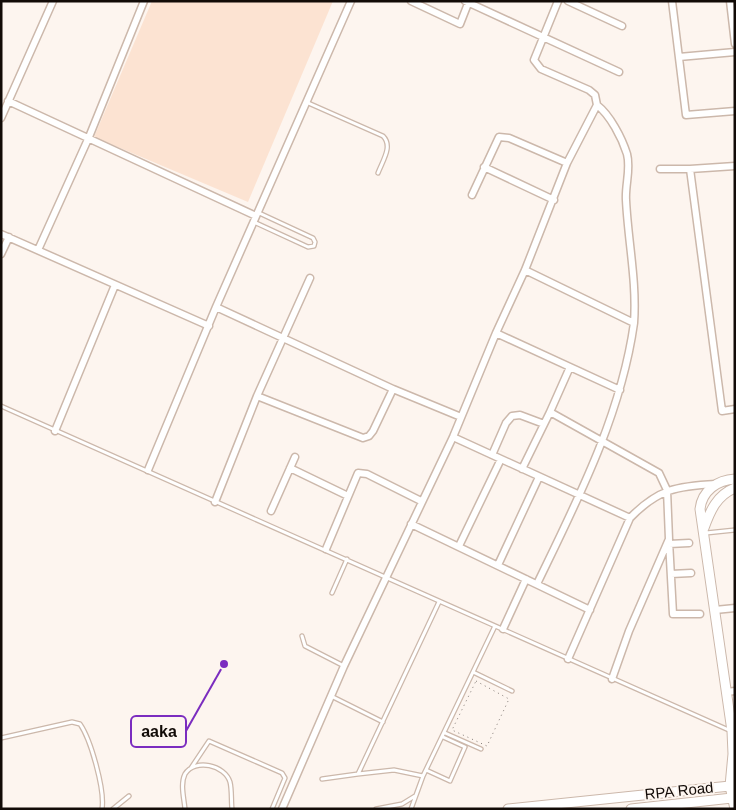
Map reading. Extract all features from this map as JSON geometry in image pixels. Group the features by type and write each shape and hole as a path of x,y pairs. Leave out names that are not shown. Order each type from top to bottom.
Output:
{"street":[{"path":"1,118 5,102 52,1"},
{"path":"38,250 89,137 144,1"},
{"path":"148,470 216,306 351,1"},
{"path":"411,1 460,24 467,2 619,72"},
{"path":"537,584 580,495 620,390 634,323 633,275 626,198 629,163 618,135 604,110 598,105 595,95 590,90 536,66 534,54 558,1"},
{"path":"568,1 622,26"},
{"path":"672,1 686,115 735,111"},
{"path":"730,1 735,44"},
{"path":"679,57 735,52"},
{"path":"5,102 89,137 256,217"},
{"path":"282,809 344,666 453,437 496,333 525,270 567,164 598,105"},
{"path":"472,195 499,137 509,138 567,164"},
{"path":"660,169 735,166"},
{"path":"484,167 554,200"},
{"path":"690,169 722,411 735,409"},
{"path":"1,234 208,326"},
{"path":"1,254 9,237"},
{"path":"525,270 634,323"},
{"path":"215,502 257,396 310,278"},
{"path":"55,430 115,284"},
{"path":"216,306 392,389 461,417"},
{"path":"496,333 620,390"},
{"path":"522,469 570,367"},
{"path":"257,396 362,438 369,436 373,431 392,389"},
{"path":"550,412 659,473 667,490 673,614 700,614"},
{"path":"492,455 506,423 512,416 520,415 544,424"},
{"path":"453,437 630,518"},
{"path":"271,511 295,457"},
{"path":"459,546 501,459"},
{"path":"290,468 348,496"},
{"path":"326,549 358,473 367,474 421,501"},
{"path":"498,565 539,477"},
{"path":"568,659 630,518 640,508 667,490 683,486 718,484 735,479"},
{"path":"718,484 704,494 701,500 703,531 730,692 734,754 730,786 735,809"},
{"path":"703,531 711,509 724,493 735,488"},
{"path":"411,524 590,610"},
{"path":"669,542 689,543"},
{"path":"612,679 629,632 669,542"},
{"path":"671,574 691,573"},
{"path":"503,629 526,579"},
{"path":"715,610 735,608"},
{"name":"RPA Road","path":"508,809 730,786"},
{"path":"631,796 632,809 732,798"}],"lane":[{"path":"306,102 387,140 389,146 378,173"},
{"path":"256,217 315,240 314,246 308,246 256,217"},
{"path":"1,406 732,731"},
{"path":"703,531 735,530"},
{"path":"332,593 347,559"},
{"path":"358,774 439,602"},
{"path":"410,809 423,776 495,626"},
{"path":"302,636 305,646 344,666"},
{"path":"473,672 512,691"},
{"path":"331,696 383,722"},
{"path":"1,738 72,722 80,724 85,732 103,789 102,809"},
{"path":"445,732 466,745"},
{"path":"443,737 481,749"},
{"path":"185,809 182,785 185,775 209,740 282,773 285,778 272,809"},
{"path":"426,770 450,781 466,745"},
{"path":"191,768 209,765 224,772 230,780 232,809"},
{"path":"322,779 394,770 423,776"},
{"path":"113,809 129,796"},
{"path":"376,809 402,804 415,796"}],"path":[{"path":"474,682 496,690 509,699 487,746 452,730 474,682"}],"shaded area":[{"path":"152,1 333,1 248,202 94,137"}],"place":[{"name":"aaka","path":"224,664"}]}
